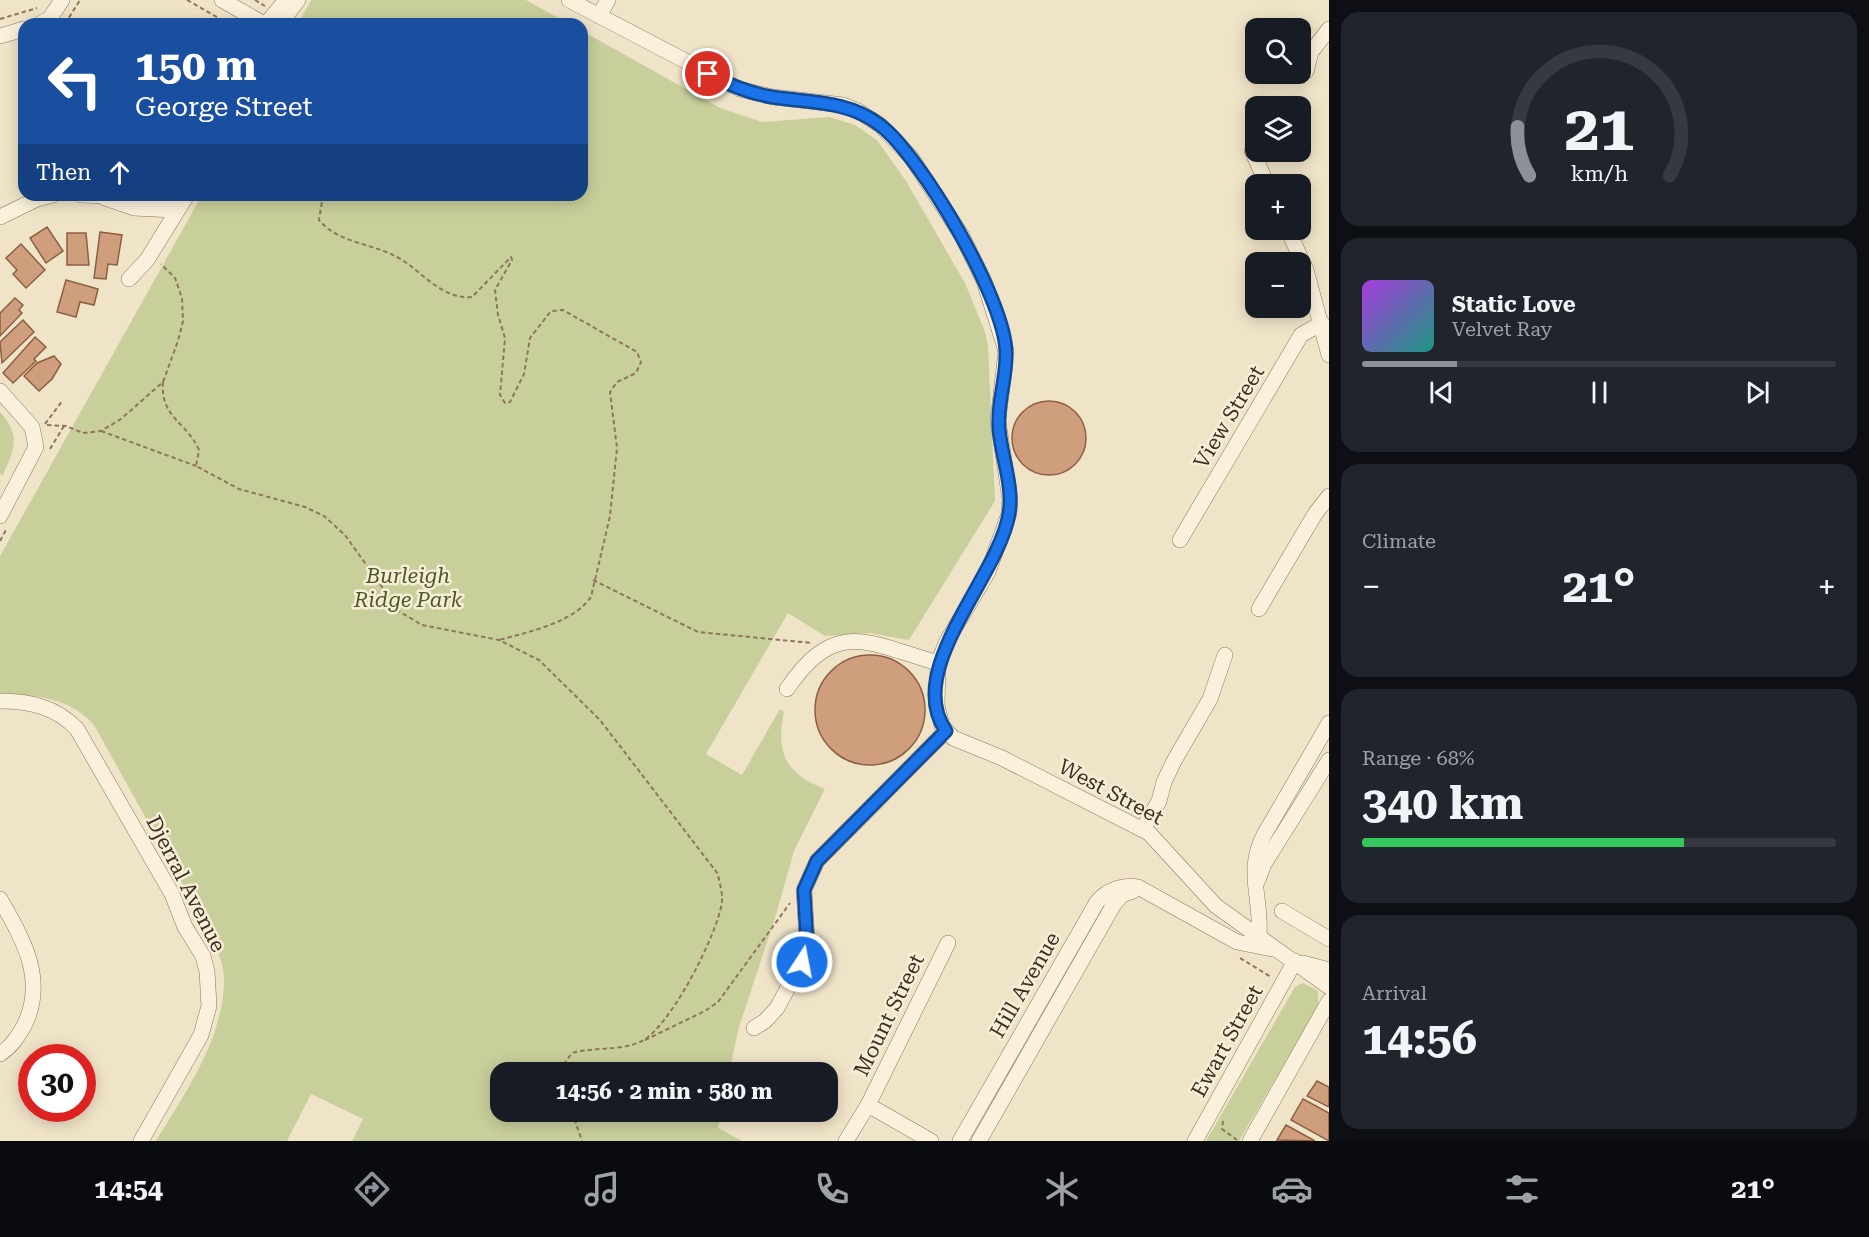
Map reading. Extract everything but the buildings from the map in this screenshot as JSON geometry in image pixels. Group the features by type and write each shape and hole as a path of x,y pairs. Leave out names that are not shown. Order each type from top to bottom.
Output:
{"street":[{"path":"50,18 62,0"},
{"path":"222,0 254,18"},
{"path":"270,18 286,0"},
{"path":"284,18 298,0"},
{"path":"569,0 739,89 773,97 843,105 858,111 880,125 911,157 962,236 998,318 1006,351 999,421 1010,499 1009,514 992,564 947,640 938,663 937,706 946,731 817,861 804,890 807,941 802,962 777,1008 754,1028"},
{"path":"599,16 608,0"},
{"path":"1311,52 1329,29"},
{"path":"0,36 18,31"},
{"path":"0,217 33,201"},
{"path":"123,201 134,208 173,201"},
{"path":"129,279 147,260 173,201"},
{"path":"1292,240 1306,270 1322,322 1329,355"},
{"name":"View Street","path":"1180,540 1302,335 1322,322"},
{"path":"0,391 40,431 33,457 0,516"},
{"path":"1259,609 1315,514 1329,496"},
{"path":"787,689 814,656 829,646 850,640 871,643 938,663"},
{"path":"1143,829 1159,801 1163,784 1174,761 1214,692 1225,655"},
{"name":"Djerral Avenue","path":"0,701 43,706 68,720 77,729 172,894 185,927 203,956 209,986 209,1006 203,1028 189,1060 141,1141"},
{"path":"1259,937 1257,882 1253,864 1261,839 1329,723"},
{"name":"West Street","path":"946,731 961,742 1002,758 1143,829 1160,842 1209,900 1329,987"},
{"path":"1257,882 1264,864 1329,760"},
{"name":"Hill Avenue","path":"960,1141 1097,902 1110,892 1128,885 1150,893 1237,942 1275,949"},
{"name":"Hill Avenue","path":"979,1141 1116,902 1131,891 1150,893"},
{"path":"0,899 28,954 34,991 30,1013 21,1032 9,1048 0,1054"},
{"path":"1282,911 1329,939"},
{"name":"Mount Street","path":"846,1141 868,1105 948,943"},
{"name":"West Street","path":"1295,961 1329,970"},
{"name":"Ewart Street","path":"1195,1141 1295,961"},
{"path":"1250,1141 1329,1001"},
{"name":"Mount Street","path":"868,1105 931,1141"}],"path":[{"path":"69,18 80,0"},
{"path":"187,0 218,18"},
{"path":"255,0 268,7"},
{"path":"0,19 39,8 42,4"},
{"path":"322,201 318,220 328,231 398,257 421,277 460,298 472,297 511,257 512,260 495,290 498,315 505,338 501,395 506,403 510,402 524,374 530,338 551,311 563,310 637,352 641,362 636,373 617,382 610,393 617,448 610,516 593,580 591,597 584,606 548,624 499,640"},
{"path":"160,266 175,278 182,298 183,321 163,382 162,395 166,406 200,450 196,466"},
{"path":"40,431 64,426 83,433 101,431 121,419 163,382"},
{"path":"40,431 63,400"},
{"path":"50,448 64,426"},
{"path":"101,431 196,466 239,489 305,507 324,516 345,535 400,612 422,625 499,640 539,660 587,707 646,778 718,874 723,900 714,933 679,1001 669,1015 642,1041"},
{"path":"593,580 698,632 796,640 829,646"},
{"path":"565,1062 572,1053 599,1051 642,1041 705,1011 718,1002 791,901"},
{"path":"1236,955 1271,975 1272,981"},
{"path":"1223,1117 1222,1129 1238,1141"},
{"path":"575,1122 582,1141"}],"green space":[{"path":"311,0 526,0 558,18 301,18"},
{"name":"Burleigh Ridge Park","path":"588,34 720,108 762,122 829,117 855,125 877,140 906,181 965,283 985,332 988,346 995,501 909,640 869,633 825,636 788,613 706,754 742,775 780,709 784,712 781,740 786,760 801,776 825,789 794,851 776,915 739,1027 731,1062 490,1062 490,1122 719,1122 718,1128 742,1141 352,1141 363,1119 311,1094 287,1141 156,1141 190,1084 210,1044 222,1002 224,975 222,964 213,939 94,725 74,708 63,703 39,697 0,695 0,556 199,201 588,201"},
{"path":"0,412 11,428 14,443 2,476 0,473"},
{"path":"1303,983 1318,991 1318,1006 1239,1141 1206,1141 1295,987"}],"route":[{"path":"708,74 739,89 760,95 843,105 858,111 880,125 911,157 962,236 984,281 1005,341 1005,371 999,421 1000,441 1010,499 1009,514 996,555 947,640 938,663 937,706 940,721 946,731 817,861 804,890 807,941 802,962"}]}
